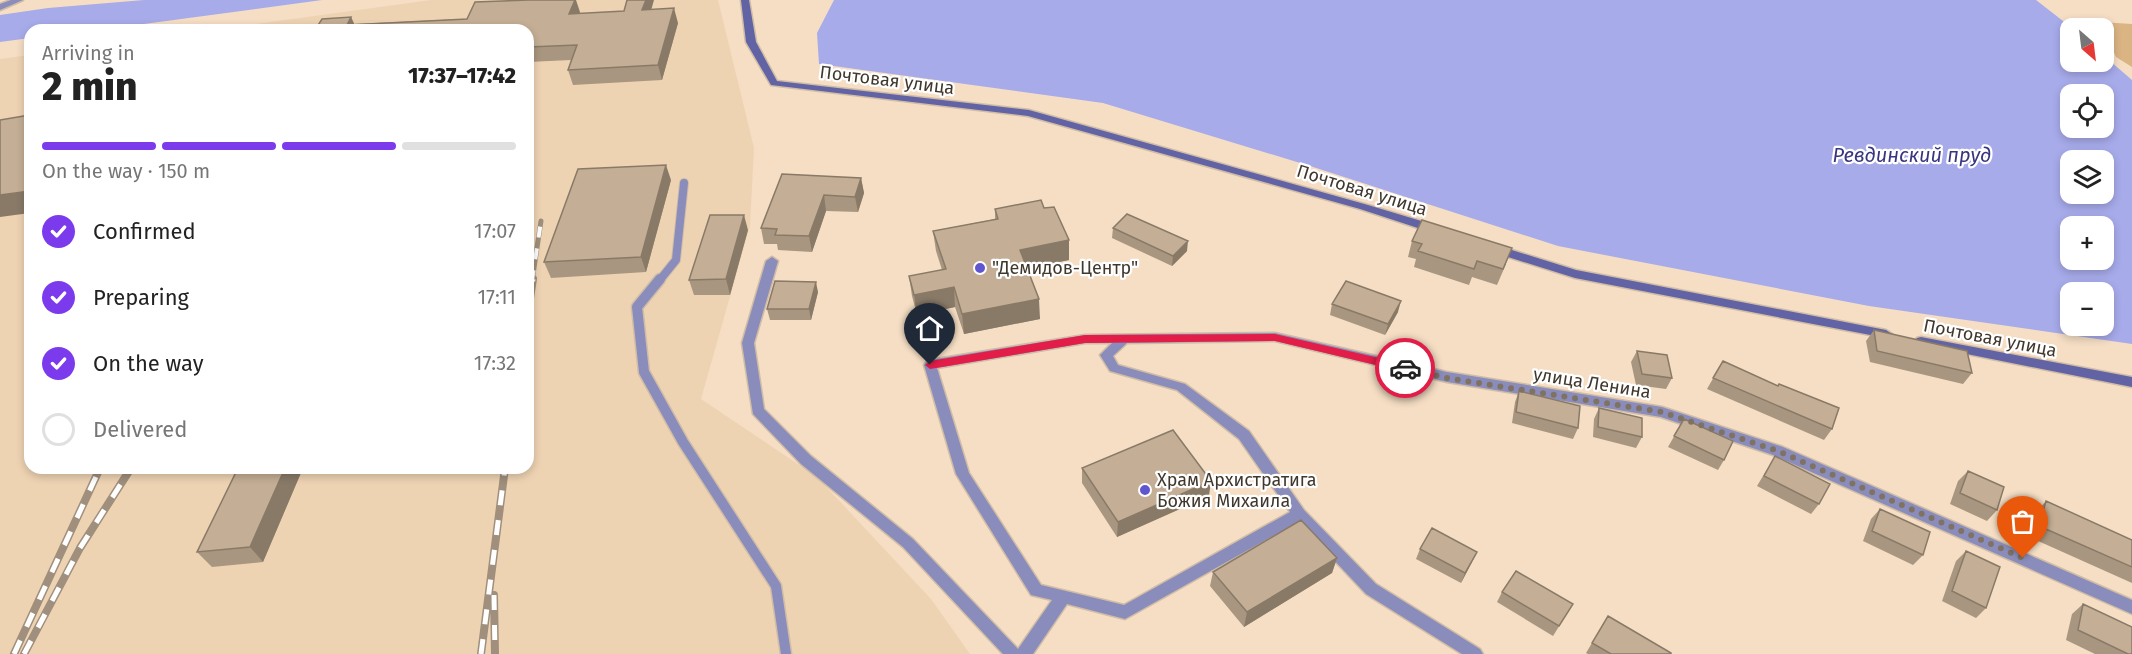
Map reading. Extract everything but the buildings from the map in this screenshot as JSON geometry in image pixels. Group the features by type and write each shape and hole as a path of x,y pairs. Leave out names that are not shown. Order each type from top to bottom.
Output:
{"street":[{"path":"0,7 18,0"},
{"name":"Почтовая улица","path":"745,0 751,42 774,83 1029,113 1364,207 1442,232"},
{"name":"Почтовая улица","path":"1486,246 1575,274 2132,382"},
{"path":"772,261 748,343 758,411 806,460 908,543 1013,654"},
{"name":"улица Ленина","path":"1063,597 1036,590 963,474 930,365 1085,339 1275,338 1447,378 1662,412 1778,451 2132,607"},
{"path":"1124,339 1106,355 1114,368 1181,387 1244,435 1299,514 1371,590 1475,654"},
{"path":"1024,654 1063,597 1125,612 1299,514"}],"lane":[{"path":"684,183 676,260 637,307 644,372 683,442 776,586 786,654"}],"shaded area":[{"path":"431,0 718,0 754,148 750,226 701,399 817,477 931,599 970,654 0,654 0,59 24,56 24,474 534,474 534,24 257,24"},
{"path":"2114,23 2132,24 2132,67 2116,57"}],"water":[{"path":"144,0 322,0 144,24 24,24 24,39 0,42 0,15 48,8"},
{"name":"Ревдинский пруд","path":"834,0 2036,0 2060,19 2060,72 2114,72 2114,64 2132,80 2132,344 2077,336 2114,336 2114,282 2060,282 2060,334 1869,306 1558,246 1310,166 1103,103 819,64 817,33"}],"railway":[{"path":"534,268 541,221"},
{"path":"14,654 97,474"},
{"path":"24,654 80,548 127,474"},
{"path":"481,654 504,474"},
{"path":"494,595 495,654"}],"way so far":[{"path":"1405,368 1447,378 1662,412 1778,451 2023,558"}],"place":[{"name":"\"Демидов-Центр\"","path":"980,268"},
{"name":"Храм Архистратига Божия Михаила","path":"1145,490"}],"route":[{"path":"930,365 1085,339 1275,338 1405,368"}]}
